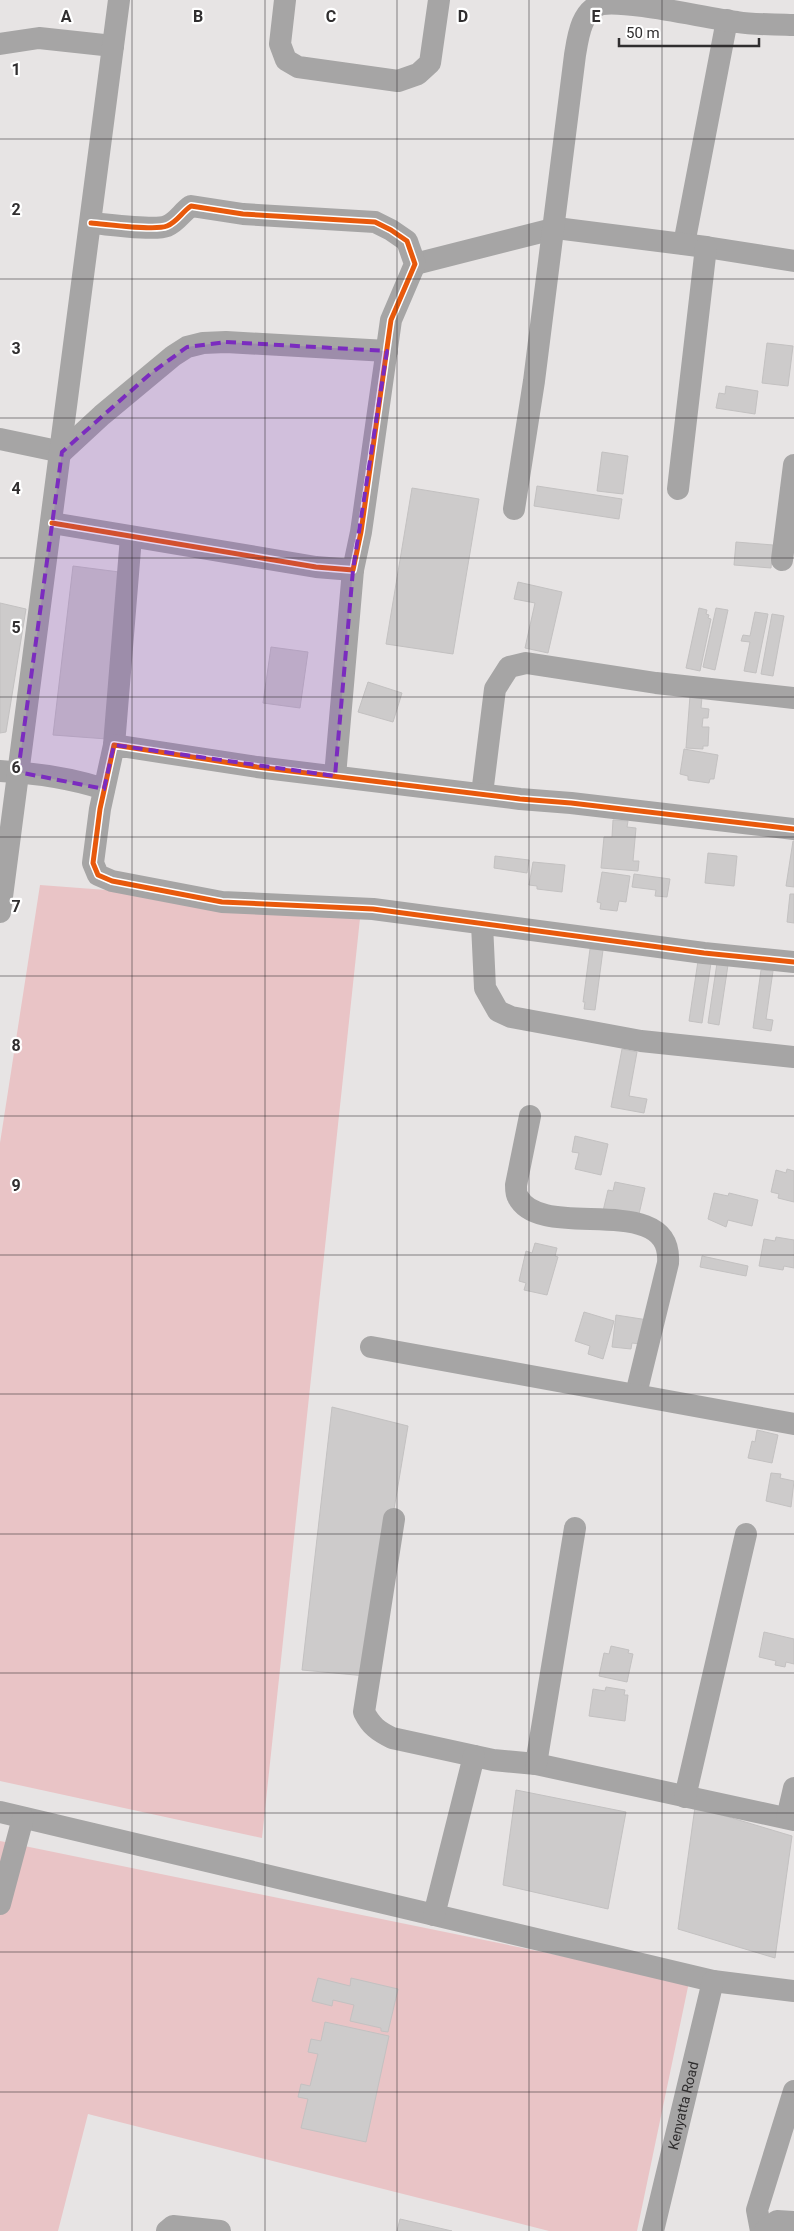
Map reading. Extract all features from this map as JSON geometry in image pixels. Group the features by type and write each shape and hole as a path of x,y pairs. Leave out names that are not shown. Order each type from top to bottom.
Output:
{"street":[{"path":"0,912 9,771 52,524 119,0"},
{"path":"285,0 280,44 286,60 298,67 398,81 418,74 430,63 438,0"},
{"path":"514,510 534,381 576,47 579,30 589,11 601,4 623,2 727,20 794,25"},
{"path":"678,488 695,246 727,20"},
{"path":"0,44 39,38 113,46"},
{"path":"91,223 160,228 172,223 184,210 191,206 244,214 375,222 407,241 414,264 391,320 354,570 335,776"},
{"path":"414,264 553,229 590,232 794,261"},
{"path":"62,452 150,374 187,347 203,343 226,342 387,351"},
{"path":"0,439 62,452"},
{"path":"782,560 794,465"},
{"path":"52,524 316,567 354,570"},
{"path":"131,537 114,745 104,789 93,863 98,875 112,881 222,902 373,909 704,953 794,962"},
{"path":"482,794 495,689 509,667 526,663 656,683 794,698"},
{"path":"114,745 335,776 794,829"},
{"path":"9,771 90,784 104,789"},
{"path":"482,924 485,988 498,1011 511,1017 641,1041 794,1057"},
{"path":"530,1116 516,1185 517,1196 526,1206 545,1215 626,1222 650,1228 663,1238 669,1251 668,1263 636,1394"},
{"path":"371,1347 636,1394 793,1419"},
{"path":"394,1520 364,1712 369,1724 378,1732 392,1738 474,1756 493,1760 536,1764 791,1819 794,1788"},
{"path":"536,1764 575,1528"},
{"path":"685,1797 746,1534"},
{"path":"434,1915 474,1756"},
{"path":"0,1812 713,1981 794,1991"},
{"path":"0,1904 23,1818"},
{"name":"Kenyatta Road","path":"654,2231 713,1981"},
{"path":"761,2231 757,2210 794,2091"},
{"path":"765,2231 768,2226 777,2221 794,2222"},
{"path":"166,2231 173,2226 220,2231"}],"highlighted area":[{"path":"226,342 387,351 353,570 335,776 114,745 104,789 18,772 62,452 150,374 187,347"}],"shaded area":[{"path":"40,885 361,909 262,1838 0,1781 0,1143"},
{"path":"0,1841 689,1982 637,2231 549,2231 88,2114 58,2231 0,2231"}],"building":[{"path":"767,343 793,346 788,386 762,383"},
{"path":"726,386 758,391 755,414 716,408 719,393 725,394"},
{"path":"602,452 628,456 623,494 597,491"},
{"path":"537,486 622,499 619,519 534,506"},
{"path":"412,488 479,499 453,654 386,644"},
{"path":"736,542 773,545 771,568 734,565"},
{"path":"73,566 127,573 107,739 53,735"},
{"path":"518,582 562,592 548,653 525,648 535,603 514,599"},
{"path":"0,603 26,609 6,732 0,733"},
{"path":"699,608 707,610 706,614 711,619 700,671 686,668"},
{"path":"716,608 728,610 715,670 703,667"},
{"path":"755,612 768,614 756,673 744,671 750,642 741,641 743,635 750,636"},
{"path":"772,614 784,616 773,676 761,674"},
{"path":"271,647 308,652 300,708 263,703"},
{"path":"368,682 402,693 393,722 358,712"},
{"path":"690,696 702,697 701,708 709,709 708,718 703,718 702,727 709,727 708,746 703,746 703,749 686,748"},
{"path":"684,749 718,755 714,779 710,779 709,783 688,780 688,776 680,774"},
{"path":"613,820 628,821 627,827 636,828 633,861 639,861 638,871 601,868 604,837 612,837"},
{"path":"794,841 794,887 786,886"},
{"path":"708,853 737,856 734,886 705,883"},
{"path":"495,856 529,860 527,873 494,868"},
{"path":"533,862 565,865 562,892 537,889 537,886 529,885"},
{"path":"602,872 630,876 626,902 619,901 617,911 600,909 601,903 597,902"},
{"path":"634,874 670,879 667,897 655,896 656,890 632,887"},
{"path":"790,894 794,894 794,923 787,922"},
{"path":"590,949 603,950 595,1010 584,1009 585,1002 583,1002"},
{"path":"698,961 711,963 702,1023 689,1021"},
{"path":"717,963 728,965 719,1025 708,1023"},
{"path":"761,970 773,971 766,1019 773,1020 771,1031 753,1028"},
{"path":"622,1049 637,1052 629,1096 647,1099 644,1113 611,1107"},
{"path":"575,1136 608,1144 601,1175 575,1169 579,1153 572,1152"},
{"path":"787,1169 794,1171 794,1202 778,1198 779,1194 771,1192 776,1170 786,1173"},
{"path":"615,1182 645,1188 639,1214 603,1211 608,1190 613,1191"},
{"path":"714,1193 728,1196 729,1193 758,1200 752,1226 728,1220 726,1227 708,1219"},
{"path":"776,1237 794,1240 794,1268 784,1266 783,1270 759,1266 764,1239 775,1241"},
{"path":"535,1243 557,1248 555,1256 558,1257 547,1295 524,1290 526,1283 519,1281 526,1251 532,1253"},
{"path":"702,1256 748,1266 746,1276 700,1267"},
{"path":"584,1312 614,1321 603,1359 588,1354 590,1346 575,1341"},
{"path":"616,1315 648,1320 640,1344 632,1343 631,1349 612,1347"},
{"path":"332,1407 408,1426 366,1676 302,1670"},
{"path":"757,1430 778,1435 772,1463 748,1458 752,1441 755,1442"},
{"path":"771,1473 781,1474 780,1478 794,1481 791,1507 766,1501"},
{"path":"764,1632 794,1639 794,1664 786,1662 785,1667 775,1665 776,1661 759,1657"},
{"path":"611,1646 629,1650 628,1653 633,1654 627,1682 599,1676 604,1653 609,1654"},
{"path":"606,1687 625,1690 624,1695 628,1695 625,1721 589,1716 593,1689 605,1691"},
{"path":"516,1790 626,1812 608,1909 503,1885"},
{"path":"695,1807 792,1836 775,1958 678,1929"},
{"path":"318,1978 350,1986 351,1978 398,1989 388,2032 381,2031 381,2028 350,2021 354,2005 333,2000 332,2006 312,2001"},
{"path":"325,2022 389,2036 366,2142 301,2128 308,2099 298,2097 301,2084 310,2086 318,2054 308,2052 311,2039 321,2041"},
{"path":"400,2219 452,2231 397,2231"}],"cycle path":[{"path":"52,523 316,567 353,570 361,532 391,320 415,264 407,241 375,222 243,214 191,206 167,226 142,228 91,223"},
{"path":"794,829 571,803 520,799 257,767 114,745 100,809 93,863 98,875 112,881 222,902 373,909 704,953 794,962"}]}
